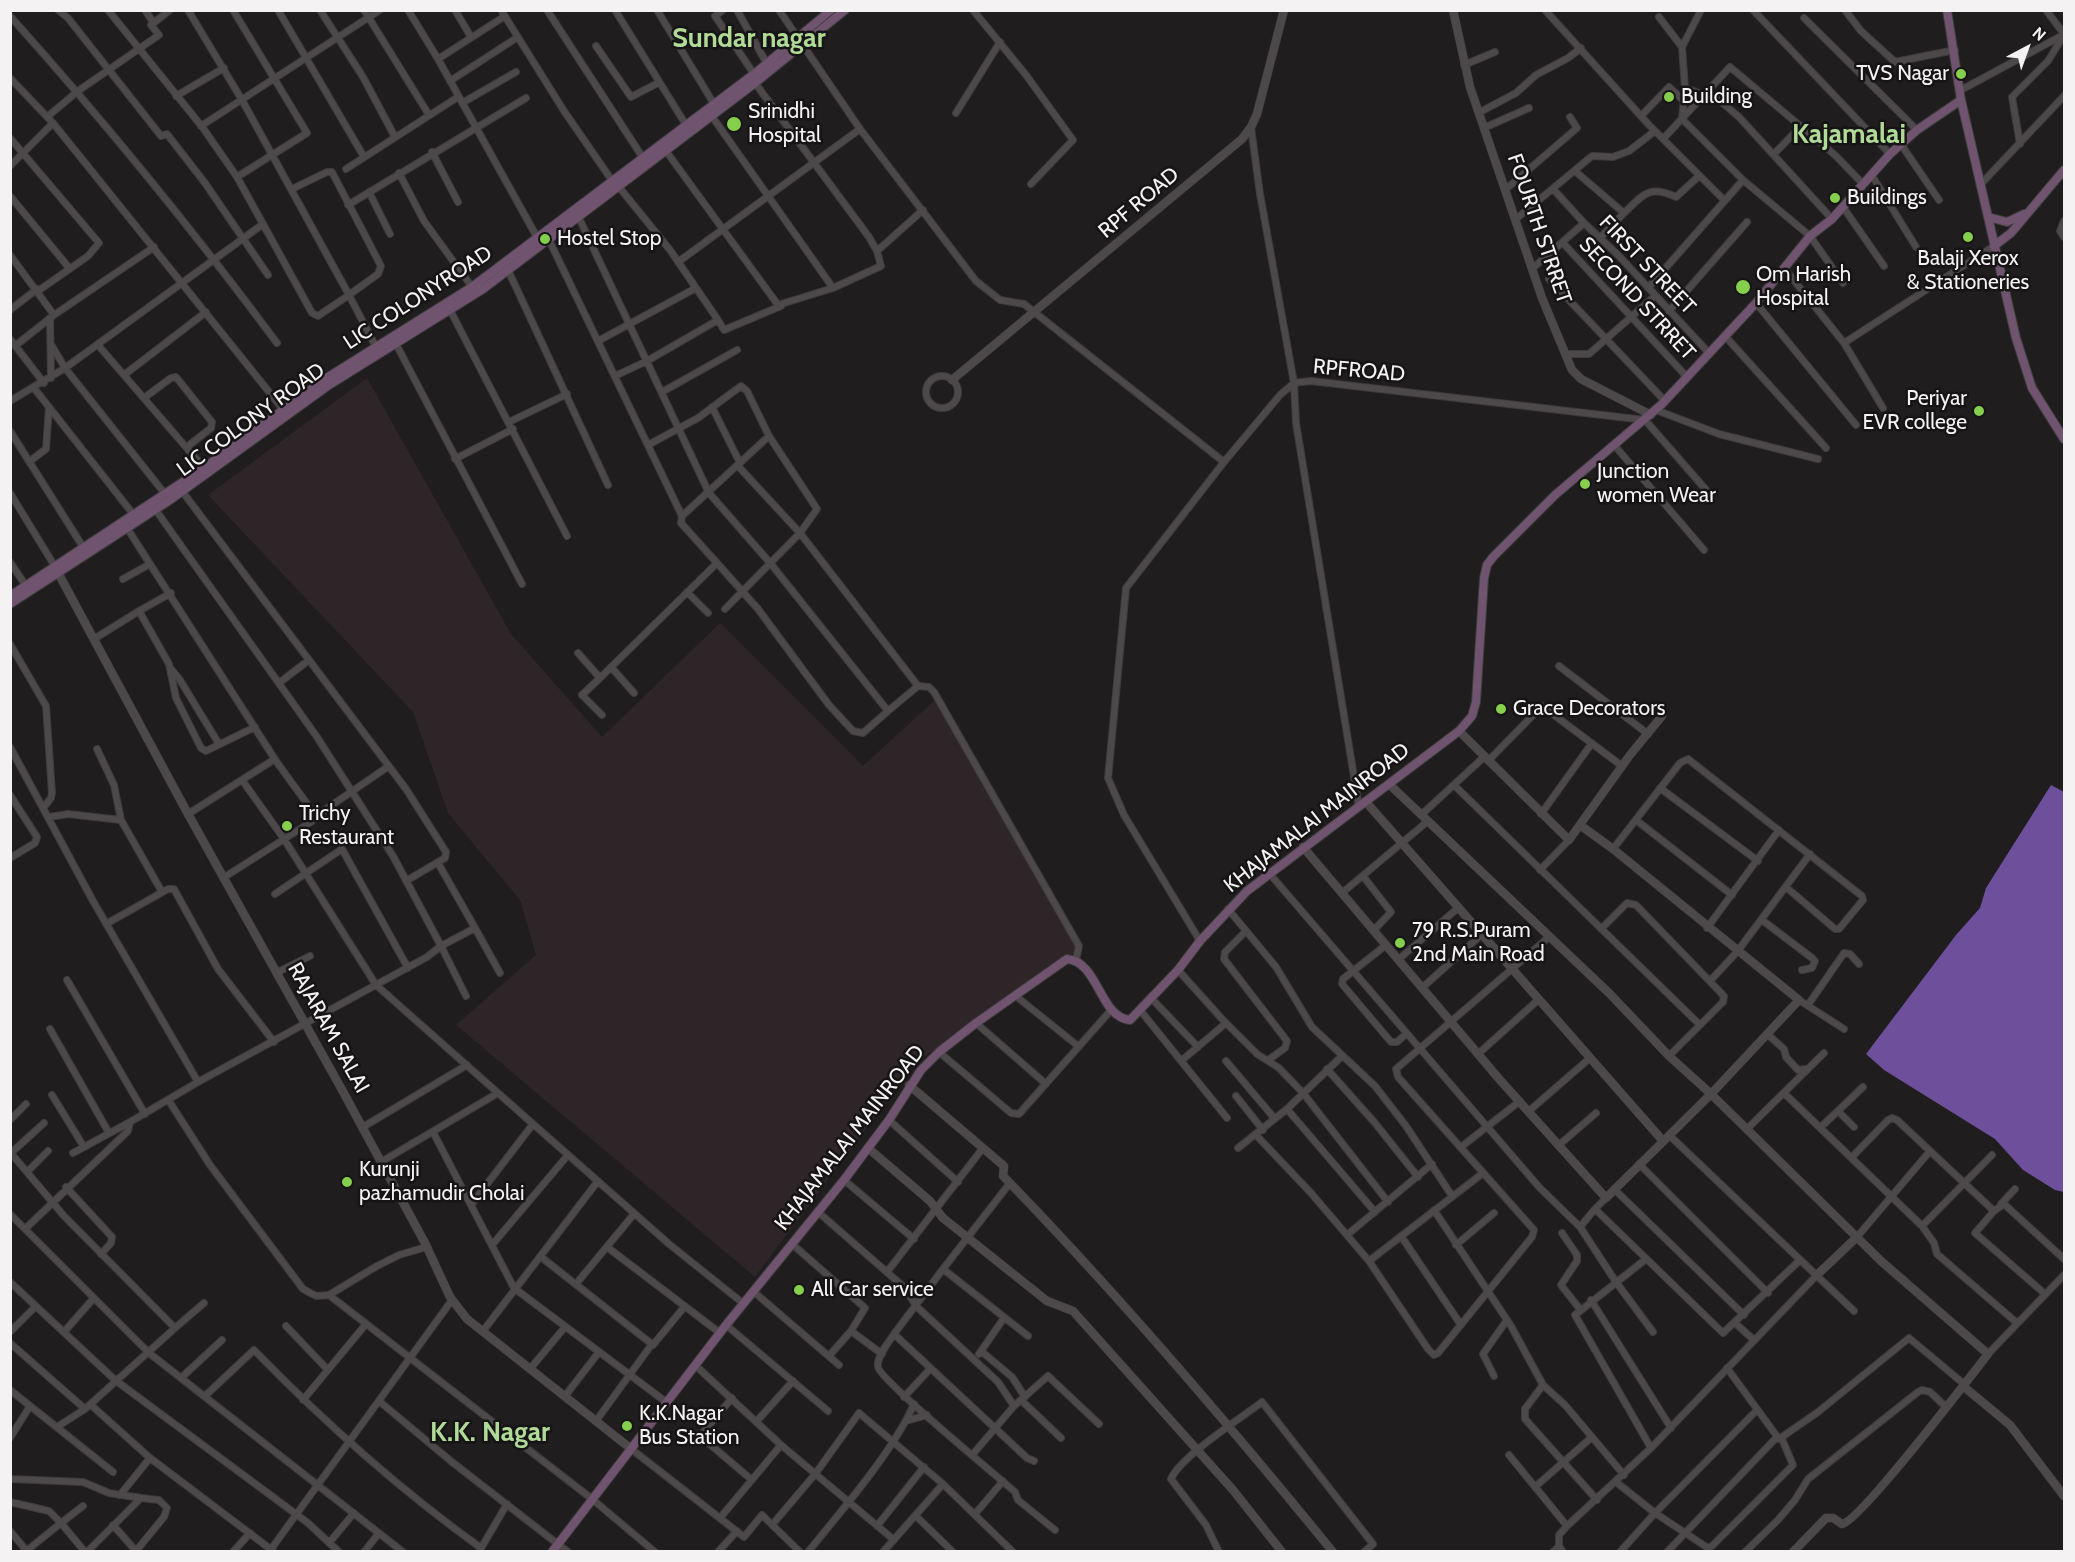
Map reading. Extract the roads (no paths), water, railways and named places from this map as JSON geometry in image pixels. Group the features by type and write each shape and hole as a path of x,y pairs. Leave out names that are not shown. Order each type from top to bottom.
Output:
{"main road":[{"name":"LIC COLONYROAD","path":"539,242 549,240 579,218 644,159 659,153 686,125 754,79 767,64 845,10"},
{"path":"1947,10 1961,95 2016,338 2032,388 2064,439"},
{"name":"LIC COLONYROAD","path":"10,596 28,588 83,547 133,514 174,492 204,468 327,382 452,306 472,287 539,242 711,115 800,42 828,11"},
{"name":"KHAJAMALAI MAINROAD","path":"1140,1010 1178,970 1228,909 1269,872 1390,785 1459,730 1472,716 1476,702 1481,604 1487,565 1555,495 1651,415 1756,303 1810,236 1832,219 1900,143 1961,95"},
{"path":"1994,246 2011,233 2064,170"},
{"path":"1988,217 2007,222 2032,208"},
{"path":"378,351 396,344 508,270 539,242"},
{"name":"LIC COLONY ROAD","path":"56,568 155,509 174,492 286,412"},
{"path":"10,604 28,588"},
{"name":"KHAJAMALAI MAINROAD","path":"552,1551 726,1325 868,1148 889,1120 909,1085 939,1052 975,1023 1017,997 1059,963 1067,959 1076,960"},
{"path":"1076,960 1086,969 1112,1009 1122,1019 1130,1020 1140,1010"}],"street":[{"path":"58,10 68,18 110,71 145,120 161,136 167,134 244,237 268,275"},
{"path":"108,10 201,126 237,177 315,315 349,296 378,274 381,266 329,171 292,189"},
{"path":"47,117 78,91 159,35 151,25 153,22 145,10"},
{"path":"153,22 170,10"},
{"path":"188,10 224,68 292,189 378,351"},
{"path":"233,10 307,133 237,177"},
{"path":"278,10 364,157"},
{"path":"320,10 363,77 394,137"},
{"path":"364,10 429,115"},
{"path":"201,126 380,10"},
{"path":"408,10 438,59 539,242"},
{"path":"455,10 471,37"},
{"path":"615,10 686,125"},
{"path":"657,10 714,104"},
{"path":"438,59 503,13 616,184 678,262 724,330 833,288 881,266 877,251 754,79 715,16 723,10"},
{"path":"736,10 767,64"},
{"path":"779,10 860,129 976,281 996,298 1019,302 1035,313 1224,462"},
{"path":"973,10 1000,42 1073,140 1031,184"},
{"path":"1200,941 1124,815 1108,778 1126,588 1224,462 1280,395 1294,383 1260,194 1251,128 1284,10"},
{"name":"FOURTH STRRET","path":"1453,10 1464,64 1564,354 1572,370 1581,379 1651,415"},
{"path":"1545,10 1655,131 1724,200"},
{"path":"1682,119 1685,88 1682,46 1701,10"},
{"path":"1753,10 1890,154"},
{"path":"1845,10 1861,31 1895,62 1955,50"},
{"path":"2046,10 2064,34"},
{"path":"550,12 644,159"},
{"path":"10,16 78,91 214,259 277,343"},
{"path":"1659,17 1682,46"},
{"path":"1804,18 1917,130"},
{"path":"1961,95 2064,34"},
{"path":"2020,144 2012,97 2048,61 2064,34"},
{"path":"450,81 518,38"},
{"path":"956,113 1000,42"},
{"path":"596,46 631,97 658,83"},
{"path":"2041,47 2048,61"},
{"path":"1480,112 1516,93 1536,75 1568,58 1581,48"},
{"path":"1464,64 1495,52"},
{"path":"1663,139 1730,67 1801,126 1863,184"},
{"path":"176,96 224,68"},
{"path":"346,169 429,115 516,72"},
{"path":"10,78 53,123 286,412"},
{"path":"1641,116 1669,87 1684,101"},
{"path":"1685,88 1719,100 1739,117 1832,219"},
{"path":"1980,185 2064,96"},
{"path":"348,205 432,152 526,98"},
{"path":"1486,127 1529,108"},
{"path":"711,115 833,288"},
{"path":"1506,189 1577,128 1570,117"},
{"path":"1682,119 1743,180 1810,236 1843,283"},
{"path":"10,166 53,123"},
{"path":"1774,154 1801,126"},
{"name":"RPF ROAD","path":"952,380 1035,313 1233,146 1251,128"},
{"path":"678,262 860,129"},
{"path":"1516,219 1576,172 1592,156 1613,157 1629,151 1655,131"},
{"path":"10,138 99,243 88,256 10,310"},
{"path":"1900,143 1939,200"},
{"path":"432,152 458,201"},
{"path":"659,153 723,230 775,302 782,306"},
{"path":"1576,172 1624,213"},
{"path":"399,173 424,221 472,287"},
{"path":"1871,174 1916,247"},
{"path":"1600,238 1650,191 1660,190 1676,197 1700,176"},
{"path":"1648,288 1743,180"},
{"path":"1554,190 1584,224"},
{"path":"369,192 390,234"},
{"path":"10,196 70,269"},
{"path":"1842,207 1884,266"},
{"path":"877,251 923,210"},
{"path":"579,218 709,492 771,564 888,711"},
{"path":"2064,221 2060,231 2064,237"},
{"path":"1669,310 1747,222"},
{"path":"10,401 44,383 263,224"},
{"name":"FIRST STREET","path":"1533,268 1584,224 1709,353"},
{"path":"549,240 682,516 681,523 744,592 829,705 853,732 863,733 918,686 929,687 934,692 1078,946 1076,960"},
{"name":"SECOND STRRET","path":"1563,243 1687,377"},
{"path":"1844,343 1994,246"},
{"path":"15,346 52,316 154,247"},
{"path":"10,255 38,290 52,316 51,378"},
{"path":"10,270 18,264"},
{"path":"1784,268 1844,343 1883,408"},
{"path":"508,270 608,486"},
{"path":"1549,279 1665,401"},
{"path":"598,341 696,288"},
{"path":"1564,354 1589,354 1655,296"},
{"path":"1756,303 1856,425"},
{"path":"452,306 567,536"},
{"path":"124,375 206,312"},
{"path":"615,376 647,362 718,320"},
{"path":"1725,336 1826,448"},
{"path":"10,339 44,383"},
{"path":"396,344 522,584"},
{"path":"98,345 204,468"},
{"path":"52,346 65,368 174,492 309,660 389,766 446,852 445,858 406,881"},
{"path":"662,392 737,350"},
{"path":"943,375 952,380 957,388 957,399 951,406 944,408 928,400 925,389 933,378 943,375"},
{"path":"144,398 171,378 176,377 212,422 211,428 187,447"},
{"name":"RPFROAD","path":"1363,804 1296,423 1294,383 1311,381 1651,415 1818,459"},
{"path":"648,445 712,407 739,387 744,387 769,436 817,509 800,533 725,609"},
{"path":"34,388 133,514"},
{"path":"509,422 567,394"},
{"path":"30,461 46,449 49,407"},
{"path":"712,407 739,465 800,533 918,686"},
{"path":"1651,415 1707,492"},
{"path":"455,459 513,429"},
{"path":"10,431 83,547"},
{"path":"682,516 769,436"},
{"path":"1615,446 1704,550"},
{"path":"10,493 56,568"},
{"path":"155,509 279,683 352,791 406,881 466,996"},
{"path":"126,528 171,593 275,759 316,816"},
{"path":"10,561 28,588"},
{"path":"602,715 582,694 717,562"},
{"path":"123,579 150,564"},
{"name":"RAJARAM SALAI","path":"56,568 223,878 363,1127 452,1300 467,1319 630,1448"},
{"path":"687,592 708,613"},
{"path":"94,639 171,593"},
{"path":"139,611 171,669 219,744"},
{"path":"10,644 46,706 52,793 44,807"},
{"path":"578,653 600,678"},
{"path":"279,683 309,660"},
{"path":"1559,666 1648,734"},
{"path":"611,667 634,693"},
{"path":"171,669 176,698 201,748 206,750 255,727"},
{"path":"1342,893 1402,843 1455,786 1542,706 1622,766"},
{"path":"1540,870 1569,840 1622,766 1662,716"},
{"path":"1459,730 1569,840"},
{"path":"1541,814 1592,743"},
{"path":"10,747 106,924 198,1082"},
{"path":"97,749 114,785 121,820 162,892"},
{"path":"188,814 275,759"},
{"path":"1613,849 1680,763 1688,759 1862,896 1861,904 1839,929 1835,929 1786,887"},
{"path":"223,878 389,766"},
{"path":"242,780 284,839 376,986 634,1214 744,1304"},
{"path":"1390,785 1610,994 1669,1056 1857,1237 1988,1354"},
{"path":"1455,786 1700,1025"},
{"path":"1660,789 1758,861"},
{"path":"10,795 37,837 35,843 10,858"},
{"path":"1363,804 1402,843 1511,970 1666,1138 1854,1311"},
{"path":"49,817 68,814 121,820"},
{"path":"1636,820 1732,895"},
{"path":"1580,825 1613,849 1707,928 1799,1000 1844,1029"},
{"path":"1707,928 1779,830"},
{"path":"1303,847 1478,1054 1606,1198"},
{"path":"275,894 342,849 408,968"},
{"path":"1710,981 1737,952 1810,854"},
{"path":"438,863 500,973"},
{"path":"1269,872 1406,1034 1556,1205 1580,1227 1616,1282 1653,1332"},
{"path":"1364,876 1391,912 1374,930"},
{"path":"106,924 162,892 171,888 177,892 218,969 274,1042"},
{"path":"1600,929 1628,903 1633,902 1725,999 1669,1056"},
{"path":"1399,959 1458,908"},
{"path":"1228,909 1276,966 1312,1027 1375,1086 1432,1164 1452,1196"},
{"path":"1762,920 1815,962 1812,968 1802,970"},
{"path":"74,1153 169,1101 198,1082 376,986 475,928"},
{"path":"1246,931 1225,952 1224,959 1287,1041 1285,1048 1268,1060"},
{"path":"1423,987 1481,935"},
{"path":"1256,1135 1369,1261 1431,1353 1434,1355 1442,1350 1532,1237 1534,1230 1398,1077 1396,1069 1550,938"},
{"path":"1386,945 1341,981 1343,987 1391,1042 1397,1042 1406,1034"},
{"path":"1808,1005 1844,953 1850,954 1859,964"},
{"path":"276,973 310,956"},
{"path":"1178,970 1226,1023 1279,1068 1303,1093 1388,1202"},
{"path":"67,980 145,1114"},
{"path":"1017,997 1078,1046"},
{"path":"1151,998 1198,1047"},
{"path":"1478,1054 1538,1000"},
{"path":"1580,1227 1614,1189 1711,1094 1799,1000"},
{"path":"939,1052 1015,1115 1022,1112 1112,1009"},
{"path":"1140,1010 1227,1118"},
{"path":"975,1023 1046,1084"},
{"path":"1180,1061 1226,1023"},
{"path":"50,1029 109,1133"},
{"path":"1767,1034 1784,1049 1791,1065 1798,1070 1807,1069"},
{"path":"1747,1129 1824,1053"},
{"path":"1238,1148 1263,1130 1342,1056"},
{"path":"1528,1111 1590,1058"},
{"path":"1226,1061 1275,1119"},
{"path":"363,1127 467,1065"},
{"path":"1327,1069 1375,1123 1418,1177"},
{"path":"909,1085 1004,1166 1002,1174 1060,1234 1231,1426 1333,1551"},
{"path":"1821,1127 1863,1087"},
{"path":"381,1162 498,1093"},
{"path":"1785,1094 1852,1156 1922,1226 1934,1243 1937,1254 2017,1323"},
{"path":"52,1095 84,1147"},
{"path":"1236,1095 1263,1130"},
{"path":"169,1101 210,1165 303,1289 316,1296 329,1295 399,1255 426,1247"},
{"path":"1461,1147 1520,1101"},
{"path":"10,1120 26,1104"},
{"path":"1287,1108 1375,1212"},
{"path":"1838,1111 1854,1127"},
{"path":"1559,1145 1596,1113"},
{"path":"1852,1156 1892,1118 1994,1211"},
{"path":"889,1120 958,1182"},
{"path":"25,1229 66,1187 128,1131 130,1122"},
{"path":"44,1123 11,1153 101,1254 175,1328"},
{"path":"471,1205 533,1124"},
{"path":"433,1132 514,1288 666,1402"},
{"path":"868,1148 930,1201 936,1210 968,1238 1047,1301 1073,1311 1198,1451 1282,1551"},
{"path":"887,1272 983,1148"},
{"path":"28,1171 48,1151"},
{"path":"1552,1551 1561,1549 1559,1535 1567,1526 1624,1475 1817,1275 1857,1237 1887,1204 1890,1195 1930,1152"},
{"path":"492,1245 568,1155"},
{"path":"1922,1226 1992,1155"},
{"path":"1347,1235 1432,1164"},
{"path":"1639,1164 1768,1293"},
{"path":"1369,1261 1483,1173"},
{"path":"843,1180 914,1239"},
{"path":"483,1331 598,1182"},
{"path":"1010,1183 894,1334 878,1362 879,1370 904,1397 973,1454 1015,1492 1018,1500 1055,1530"},
{"path":"66,1187 112,1237 111,1243 101,1254"},
{"path":"1614,1189 1744,1315"},
{"path":"2015,1189 1978,1227 1976,1233 1979,1238 2017,1266 2045,1294"},
{"path":"2001,1204 2022,1219 2064,1259"},
{"path":"1595,1209 1724,1333 1799,1261"},
{"path":"1434,1210 1507,1320 1543,1385 1561,1400 1624,1475"},
{"path":"818,1212 905,1288 916,1306 998,1382 1014,1406"},
{"path":"10,1214 149,1353 404,1551"},
{"path":"576,1284 634,1214"},
{"path":"1456,1245 1494,1214"},
{"path":"1562,1233 1577,1255 1577,1264 1561,1285 1580,1308"},
{"path":"1401,1236 1461,1325"},
{"path":"792,1244 864,1305 865,1310 851,1331 829,1356"},
{"path":"607,1247 720,1333"},
{"path":"541,1257 652,1344"},
{"path":"1646,1258 1575,1312 1651,1448"},
{"path":"943,1269 1028,1336"},
{"path":"1793,1551 1826,1518 1833,1518 1842,1524 1850,1521 1880,1489 1988,1354 2064,1275"},
{"path":"10,1282 115,1380 296,1515 339,1551"},
{"path":"754,1292 839,1365"},
{"path":"329,1295 592,1499 654,1551"},
{"path":"64,1332 93,1299"},
{"path":"10,1343 150,1458 271,1551 452,1300"},
{"path":"1591,1300 1671,1428"},
{"path":"57,1427 88,1407 115,1380 149,1353 204,1303"},
{"path":"596,1420 652,1344 685,1306"},
{"path":"10,1332 35,1307"},
{"path":"975,1359 1004,1318"},
{"path":"1494,1376 1483,1354 1507,1320"},
{"path":"1735,1323 1754,1340"},
{"path":"303,1401 366,1324"},
{"path":"726,1325 828,1411"},
{"path":"286,1326 328,1370"},
{"path":"530,1369 565,1327"},
{"path":"851,1331 882,1354"},
{"path":"894,1334 1027,1458 1034,1461"},
{"path":"1667,1551 1779,1438 1909,1338 2010,1425 2064,1496"},
{"path":"181,1378 222,1340"},
{"path":"205,1396 254,1350 303,1401 349,1443 480,1550 507,1504"},
{"path":"981,1351 1012,1377 1023,1398 1061,1438"},
{"path":"565,1396 598,1353"},
{"path":"695,1365 731,1401 894,1540"},
{"path":"1616,1482 1655,1513 1710,1550 1793,1465 1779,1438 1727,1368"},
{"path":"904,1397 930,1369"},
{"path":"973,1454 1014,1406 1048,1376 1099,1424"},
{"path":"756,1422 792,1381"},
{"path":"1543,1385 1525,1409 1525,1419 1597,1500"},
{"path":"10,1390 113,1472"},
{"path":"1745,1551 1784,1513 1808,1479 1918,1392 1922,1390 1930,1392 1945,1406"},
{"path":"380,1401 568,1551"},
{"path":"731,1401 701,1434 700,1439 752,1480"},
{"path":"1220,1551 1206,1525 1171,1479 1174,1472 1198,1451 1262,1402 1373,1544 1364,1551"},
{"path":"807,1551 848,1502 906,1421 914,1404"},
{"path":"10,1438 30,1406"},
{"path":"1620,1551 1757,1410"},
{"path":"772,1525 816,1473 859,1413 943,1484 1013,1551"},
{"path":"906,1421 927,1415"},
{"path":"1535,1487 1592,1437"},
{"path":"720,1518 782,1445"},
{"path":"630,1448 744,1537"},
{"path":"1509,1455 1567,1526"},
{"path":"120,1495 150,1458"},
{"path":"877,1526 924,1467"},
{"path":"10,1479 83,1482 120,1495 159,1500 167,1508 167,1513 136,1551 113,1525"},
{"path":"975,1514 1003,1481"},
{"path":"888,1550 943,1484"},
{"path":"10,1502 49,1511 86,1551 141,1498"},
{"path":"10,1531 26,1551 83,1506"},
{"path":"329,1543 354,1513"},
{"path":"730,1538 744,1537 762,1515 800,1551"},
{"path":"916,1516 953,1551"},
{"path":"718,1551 737,1532"},
{"path":"233,1551 250,1533"},
{"path":"364,1551 379,1533"}],"place":[{"name":"TVS Nagar","path":"1961,74"},
{"name":"Building","path":"1669,97"},
{"name":"Srinidhi Hospital","path":"734,124"},
{"name":"Buildings","path":"1835,198"},
{"name":"Balaji Xerox & Stationeries","path":"1968,237"},
{"name":"Hostel Stop","path":"545,239"},
{"name":"Om Harish Hospital","path":"1743,287"},
{"name":"Periyar EVR college","path":"1979,411"},
{"name":"Junction women Wear","path":"1585,484"},
{"name":"Grace Decorators","path":"1501,709"},
{"name":"Trichy Restaurant","path":"287,826"},
{"name":"79 R.S.Puram 2nd Main Road","path":"1400,943"},
{"name":"Kurunji pazhamudir Cholai","path":"347,1182"},
{"name":"All Car service","path":"799,1290"},
{"name":"K.K.Nagar Bus Station","path":"627,1426"}],"district":[{"name":"Sundar nagar","path":"749,39"},
{"name":"Kajamalai","path":"1849,135"},
{"name":"K.K. Nagar","path":"490,1433"}]}
